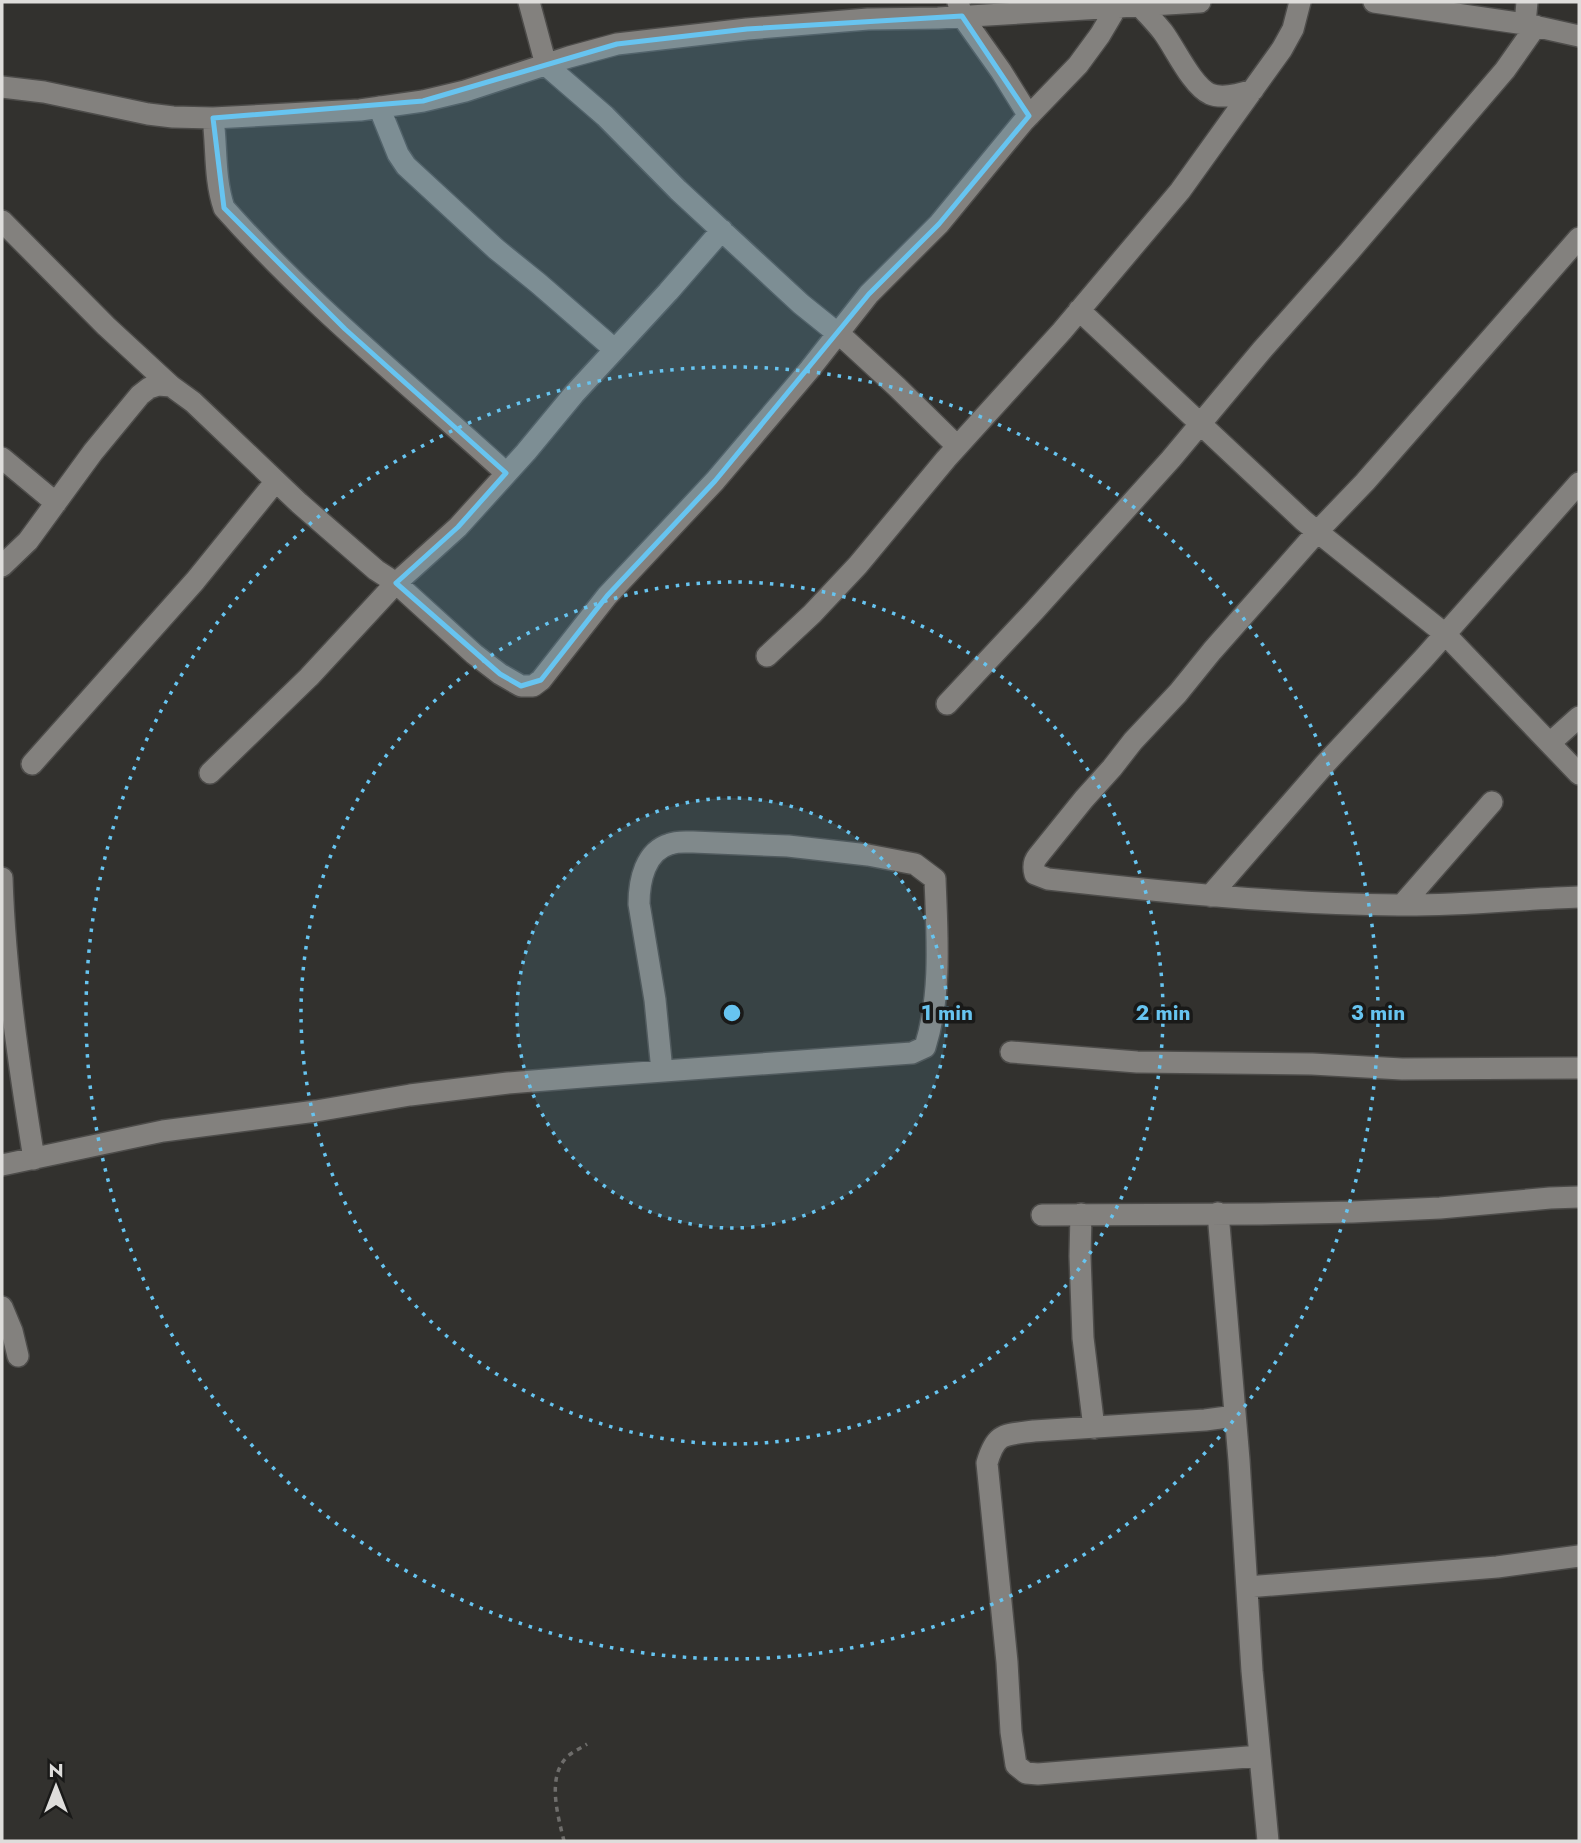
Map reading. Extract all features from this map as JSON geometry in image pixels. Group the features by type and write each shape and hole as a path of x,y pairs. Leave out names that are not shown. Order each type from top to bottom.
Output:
{"street":[{"path":"529,2 546,65 605,116 678,190 801,304 897,387 957,446"},
{"path":"2,87 44,92 148,114 213,118 360,110 423,101 465,91 617,44 868,11 1069,6 1116,8 1200,2"},
{"path":"768,656 858,565 957,446 1079,310 1180,191 1282,49 1293,29 1300,2"},
{"path":"1374,2 1531,25 1579,36"},
{"path":"947,704 1100,538 1506,70 1531,25 1527,2"},
{"path":"1141,7 1161,29 1189,74 1204,90 1211,95 1240,94 1254,90"},
{"path":"2,221 106,327 193,402 376,570 396,583 433,619 499,674 521,686 533,686 541,680 607,596 715,481 810,369 869,294 939,224 1028,116 1078,65 1116,8"},
{"path":"960,9 1028,116"},
{"path":"379,107 405,166 496,249 614,349"},
{"path":"213,118 219,193 224,208 328,313 506,473"},
{"path":"210,773 309,677 396,583 458,527 722,230"},
{"path":"1579,238 1133,741 1034,861 1035,874 1048,879 1315,903 1402,905 1579,897"},
{"path":"1079,310 1304,521 1445,634 1579,774"},
{"path":"2,566 28,541 93,452 140,395 158,385 172,386"},
{"path":"2,458 56,503"},
{"path":"32,764 195,581 276,481"},
{"path":"1210,895 1579,483"},
{"path":"1550,743 1579,717"},
{"path":"1402,905 1492,802"},
{"path":"2,1165 163,1131 316,1111 411,1095 521,1082 912,1053 925,1047 930,1030 937,935 935,878 915,864 831,850 692,842 673,842 660,848 644,870 639,889 639,904 655,1000 662,1071"},
{"path":"2,878 9,975 34,1159"},
{"path":"1011,1052 1138,1062 1299,1064 1402,1069 1579,1068"},
{"path":"1042,1214 1353,1212 1579,1197"},
{"path":"1219,1213 1268,1841"},
{"path":"1081,1214 1083,1338 1094,1428"},
{"path":"2,1307 18,1356"},
{"path":"1235,1416 1006,1434 999,1438 991,1449 987,1463 1016,1765 1026,1773 1038,1774 1260,1756"},
{"path":"1247,1587 1497,1567 1579,1556"}],"path":[{"path":"564,1841 556,1795 556,1777 569,1755 587,1744"}],"highlighted area":[{"path":"962,16 1029,116 939,224 869,294 715,481 607,596 541,680 521,686 500,674 396,583 458,527 506,473 345,329 224,208 213,118 423,101 617,44 747,29"}]}
